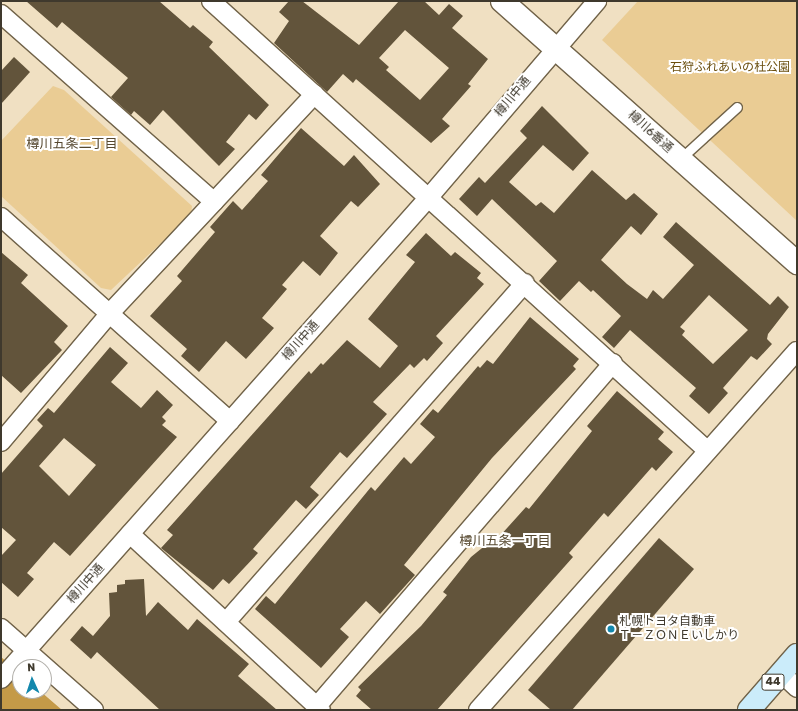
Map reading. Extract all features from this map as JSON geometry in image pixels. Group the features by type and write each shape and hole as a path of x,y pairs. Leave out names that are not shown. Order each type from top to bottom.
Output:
{"main road":[{"name":"44","path":"749,710 797,655"}],"street":[{"path":"211,1 430,196 708,451"},
{"name":"樽川6番通","path":"502,1 797,263"},
{"name":"樽川中通","path":"1,679 430,196 555,48 597,1"},
{"path":"1,14 214,202"},
{"path":"4,431 110,314 315,94"},
{"path":"1,217 230,421"},
{"path":"226,622 525,283"},
{"path":"478,710 797,351"},
{"path":"130,534 319,708 613,363"},
{"path":"1,628 94,710"},
{"path":"781,674 797,688"}],"lane":[{"path":"680,159 737,107"}],"green space":[{"name":"石狩ふれあいの杜公園","path":"638,1 797,1 797,221 602,40"},
{"path":"53,86 64,90 192,206 191,215 111,290 101,288 1,196 1,141"}],"shaded area":[{"path":"1,657 12,666 12,699 49,699 62,710 1,710"}],"building":[{"path":"26,1 159,1 190,28 193,25 213,42 209,47 269,105 256,120 249,114 226,142 235,149 219,166 163,110 150,125 134,111 131,115 111,97 128,78 62,22 57,28"},
{"path":"289,1 302,1 359,45 399,1 424,1 439,15 449,4 463,16 452,28 488,59 468,84 471,86 442,119 450,126 431,143 356,79 353,83 343,74 327,92 274,43 289,21 279,12","holes":["405,30 449,68 420,100 386,70 389,67 379,58"]},
{"path":"14,57 30,72 1,104 1,71"},
{"path":"542,106 589,153 573,171 543,145 509,182 536,206 541,202 554,213 592,170 626,200 634,193 658,214 641,235 631,226 601,260 627,284 647,299 653,290 663,299 694,265 663,237 676,222 770,305 778,296 789,307 768,334 767,339 772,344 757,360 751,356 723,388 728,393 709,414 689,396 696,388 630,330 614,348 602,337 621,316 593,290 591,292 579,281 560,301 539,281 557,261 492,199 477,216 459,199 479,177 485,183 527,138 520,131","holes":["709,295 748,330 713,364 682,335 685,331 680,327"]},
{"path":"301,128 344,166 354,155 380,184 358,207 351,201 320,236 338,253 320,276 303,261 282,285 287,289 262,318 274,328 246,359 226,341 199,372 181,356 187,349 150,316 182,281 177,276 215,232 210,227 233,201 242,210 268,181 261,175"},
{"path":"426,233 451,256 455,252 481,273 477,278 484,284 436,336 443,343 427,361 424,358 414,368 410,364 373,402 387,414 347,458 340,452 310,487 319,495 306,509 296,500 253,549 258,553 229,584 223,579 213,590 161,548 173,535 167,530 309,371 311,374 321,363 323,365 347,340 380,368 398,346 368,319 415,262 406,255"},
{"path":"1,252 28,275 21,283 68,326 54,342 62,350 21,393 1,375"},
{"path":"530,317 579,359 573,366 576,369 492,458 404,565 415,575 380,614 366,601 340,629 349,637 321,668 255,609 266,596 275,604 371,487 375,491 404,457 411,464 435,437 420,424 433,409 438,413 478,366 480,368 487,360 493,364"},
{"path":"110,347 128,363 111,382 141,408 157,390 173,405 162,417 166,421 162,425 177,437 70,556 54,542 27,573 34,579 18,597 1,582 1,556 16,540 1,527 1,474 43,426 37,420 48,408 54,413","holes":["64,438 96,465 69,496 39,466"]},
{"path":"617,391 664,432 658,439 673,452 656,471 652,467 608,517 604,513 569,553 573,557 437,710 372,710 356,696 361,690 358,687 421,626 447,595 443,592 471,557 487,544 490,547 526,507 529,509 592,431 587,426"},
{"name":"札幌トヨタ自動車 Ｔ－ＺＯＮＥいしかり","path":"659,538 694,569 572,710 551,710 528,690"},
{"path":"144,579 146,616 158,602 188,630 197,619 249,664 238,676 277,710 160,710 97,652 91,659 70,640 82,626 93,636 110,616 109,593 117,592 117,585 125,584 125,580"}],"place":[{"name":"札幌トヨタ自動車 Ｔ－ＺＯＮＥいしかり","path":"611,629"}],"district":[{"name":"樽川五条二丁目","path":"72,144"},
{"name":"樽川五条一丁目","path":"505,541"}]}
